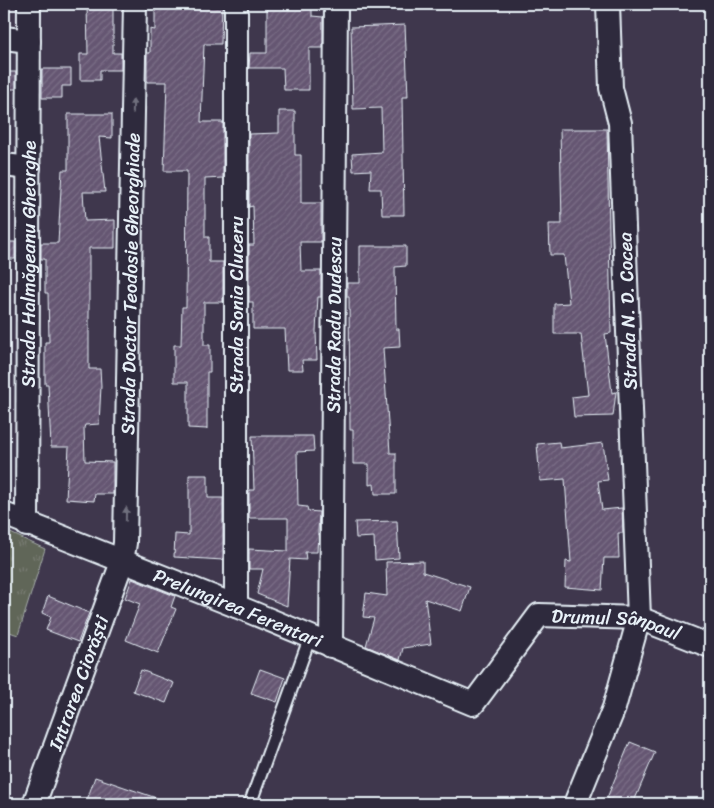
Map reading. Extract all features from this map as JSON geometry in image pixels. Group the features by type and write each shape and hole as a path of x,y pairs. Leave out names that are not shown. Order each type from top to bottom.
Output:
{"street":[{"name":"Strada Halmăgeanu Gheorghe","path":"27,525 29,4"},
{"name":"Strada Doctor Teodosie Gheorghiade","path":"122,562 126,543 135,4"},
{"name":"Strada Sonia Cluceru","path":"236,4 236,606"},
{"name":"Strada Radu Dudescu","path":"331,646 336,4"},
{"name":"Strada N. D. Cocea","path":"575,804 614,708 639,618 620,133 611,88 608,4"},
{"path":"4,38 29,40"},
{"path":"4,165 29,168"},
{"name":"Prelungirea Ferentari","path":"4,514 27,525 236,606 473,704"},
{"name":"Intrarea Ciorăști","path":"34,804 122,562"},
{"name":"Drumul Sânpaul","path":"473,704 539,615 639,618 710,646"}],"lane":[{"path":"250,804 310,637"}],"green space":[{"path":"4,530 45,549 18,635 4,630"}],"building":[{"path":"87,4 113,4 113,53 121,53 121,70 100,70 100,80 80,80 80,54 88,54"},
{"path":"222,4 221,44 204,44 201,122 223,122 223,178 205,179 205,237 209,237 209,262 223,262 223,302 204,302 204,345 210,345 210,372 207,372 207,429 188,428 188,382 174,382 174,345 181,345 182,307 186,307 187,171 164,171 167,82 147,82 147,53 150,53 150,29 155,30 155,5"},
{"path":"267,4 312,4 312,16 323,17 323,48 309,48 309,90 284,90 283,68 249,68 250,53 267,53"},
{"path":"405,25 408,97 402,97 404,215 382,215 381,189 370,189 371,170 353,171 352,154 382,152 381,108 353,109 351,27"},
{"path":"42,69 71,69 71,86 62,86 62,98 42,98"},
{"path":"4,72 16,72 16,89 4,89"},
{"path":"279,111 295,111 295,155 301,155 301,203 321,203 321,242 300,242 301,271 321,271 321,297 318,297 316,331 317,360 302,360 303,370 287,370 285,329 253,329 253,302 249,302 249,245 254,245 253,206 249,207 249,134 279,133"},
{"path":"68,114 112,114 112,138 99,137 105,192 83,192 85,221 115,220 115,248 89,248 89,369 100,369 101,386 99,424 85,425 84,428 85,461 113,462 113,494 95,494 94,501 66,499 69,447 51,447 48,384 45,384 45,342 49,342 48,293 45,293 45,259 41,259 41,243 58,243 62,170 68,170"},
{"path":"560,129 607,129 611,333 605,334 612,393 616,392 613,416 574,417 572,397 588,395 581,334 554,334 554,304 569,303 564,255 550,255 549,224 562,224"},
{"path":"4,242 15,242 15,259 4,259"},
{"path":"360,246 406,246 406,266 395,267 396,329 399,329 400,347 383,348 390,453 396,453 396,494 375,494 374,484 369,485 369,464 353,464 353,430 350,430 349,297 347,297 347,283 360,283"},
{"path":"252,436 313,436 314,451 297,452 298,506 307,507 308,511 319,512 317,552 305,552 306,560 290,559 287,606 257,594 263,569 249,569 249,549 288,551 288,518 249,518 249,490 254,490"},
{"path":"559,442 560,448 603,443 608,480 598,481 602,510 622,508 623,533 618,533 619,558 604,558 602,590 565,587 566,561 571,562 565,479 540,481 537,444"},
{"path":"189,475 208,475 208,498 223,498 223,560 174,557 175,534 189,535"},
{"path":"397,521 399,558 375,560 374,537 356,538 355,522"},
{"path":"423,561 423,572 470,587 462,611 425,599 431,644 403,648 400,660 366,646 374,618 363,617 366,593 387,596 386,562"},
{"path":"132,579 175,596 171,607 176,609 158,653 126,640 140,604 125,598"},
{"path":"48,596 89,613 78,642 46,630 51,617 42,613"},
{"path":"260,669 285,678 277,702 251,693"},
{"path":"141,670 174,683 166,703 133,691"},
{"path":"630,742 655,752 633,804 621,804 607,798"},
{"path":"95,777 168,802 167,804 101,804 87,800"}]}
